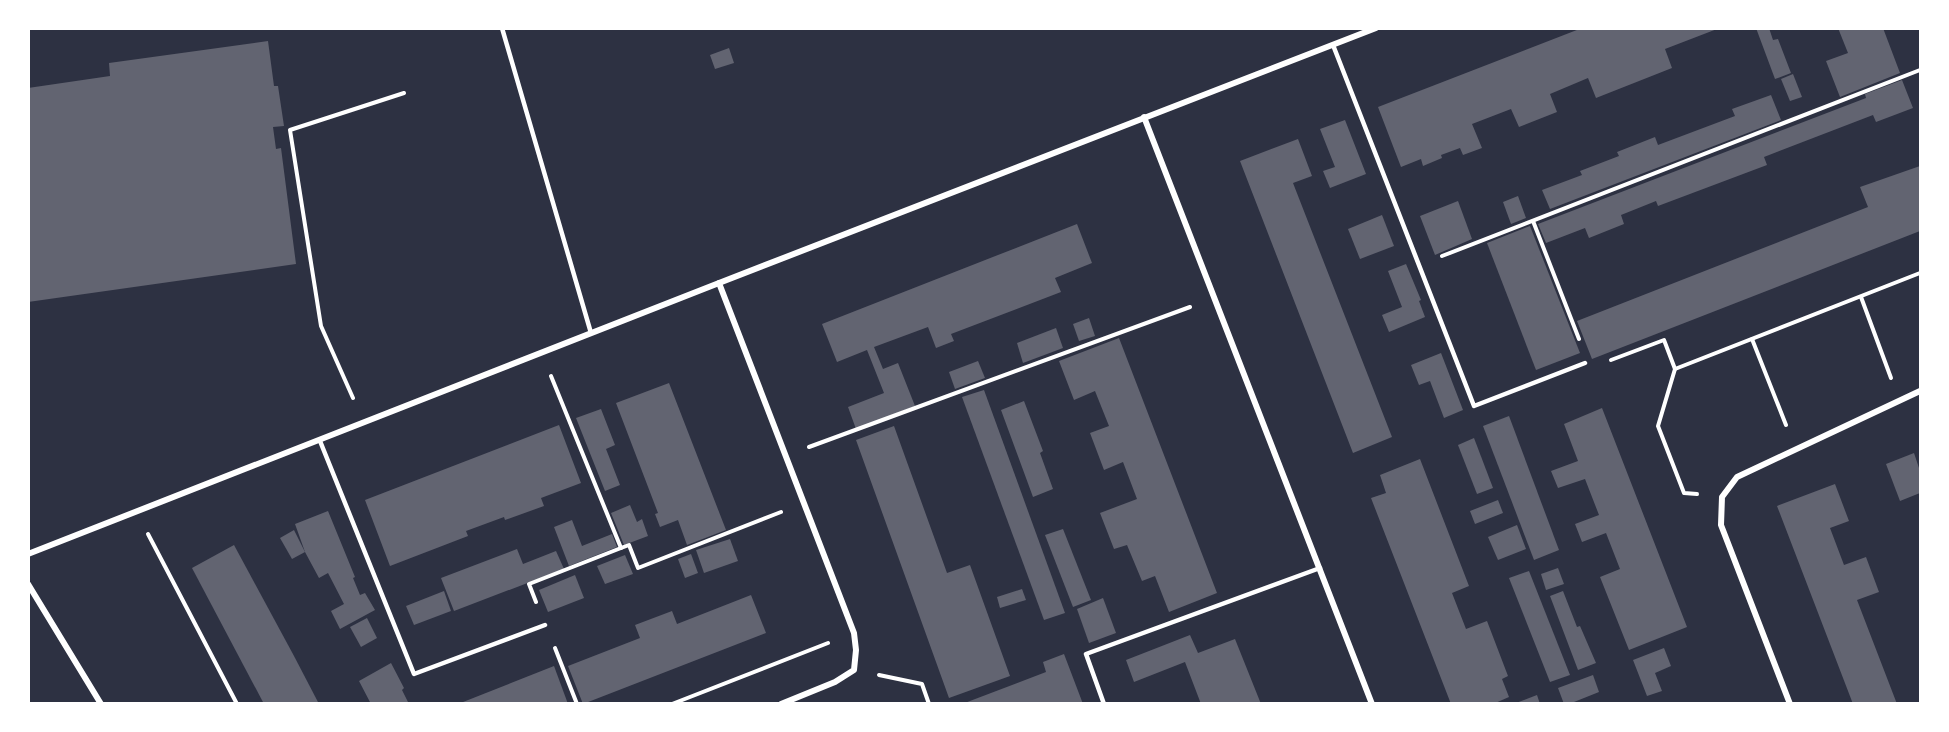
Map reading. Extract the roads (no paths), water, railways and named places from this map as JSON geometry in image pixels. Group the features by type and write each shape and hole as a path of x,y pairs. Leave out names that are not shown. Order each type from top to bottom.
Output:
{"street":[{"path":"28,554 1376,28"},
{"path":"1144,117 1372,704"},
{"path":"719,283 854,633 855,669 835,682 781,704"},
{"path":"1790,704 1721,525 1722,497 1737,477 1920,391"},
{"path":"28,584 101,704"}],"lane":[{"path":"502,28 591,333"},
{"path":"1333,45 1474,406 1585,363"},
{"path":"320,441 414,674 545,625"},
{"path":"1104,704 1086,654 1320,568"}]}
